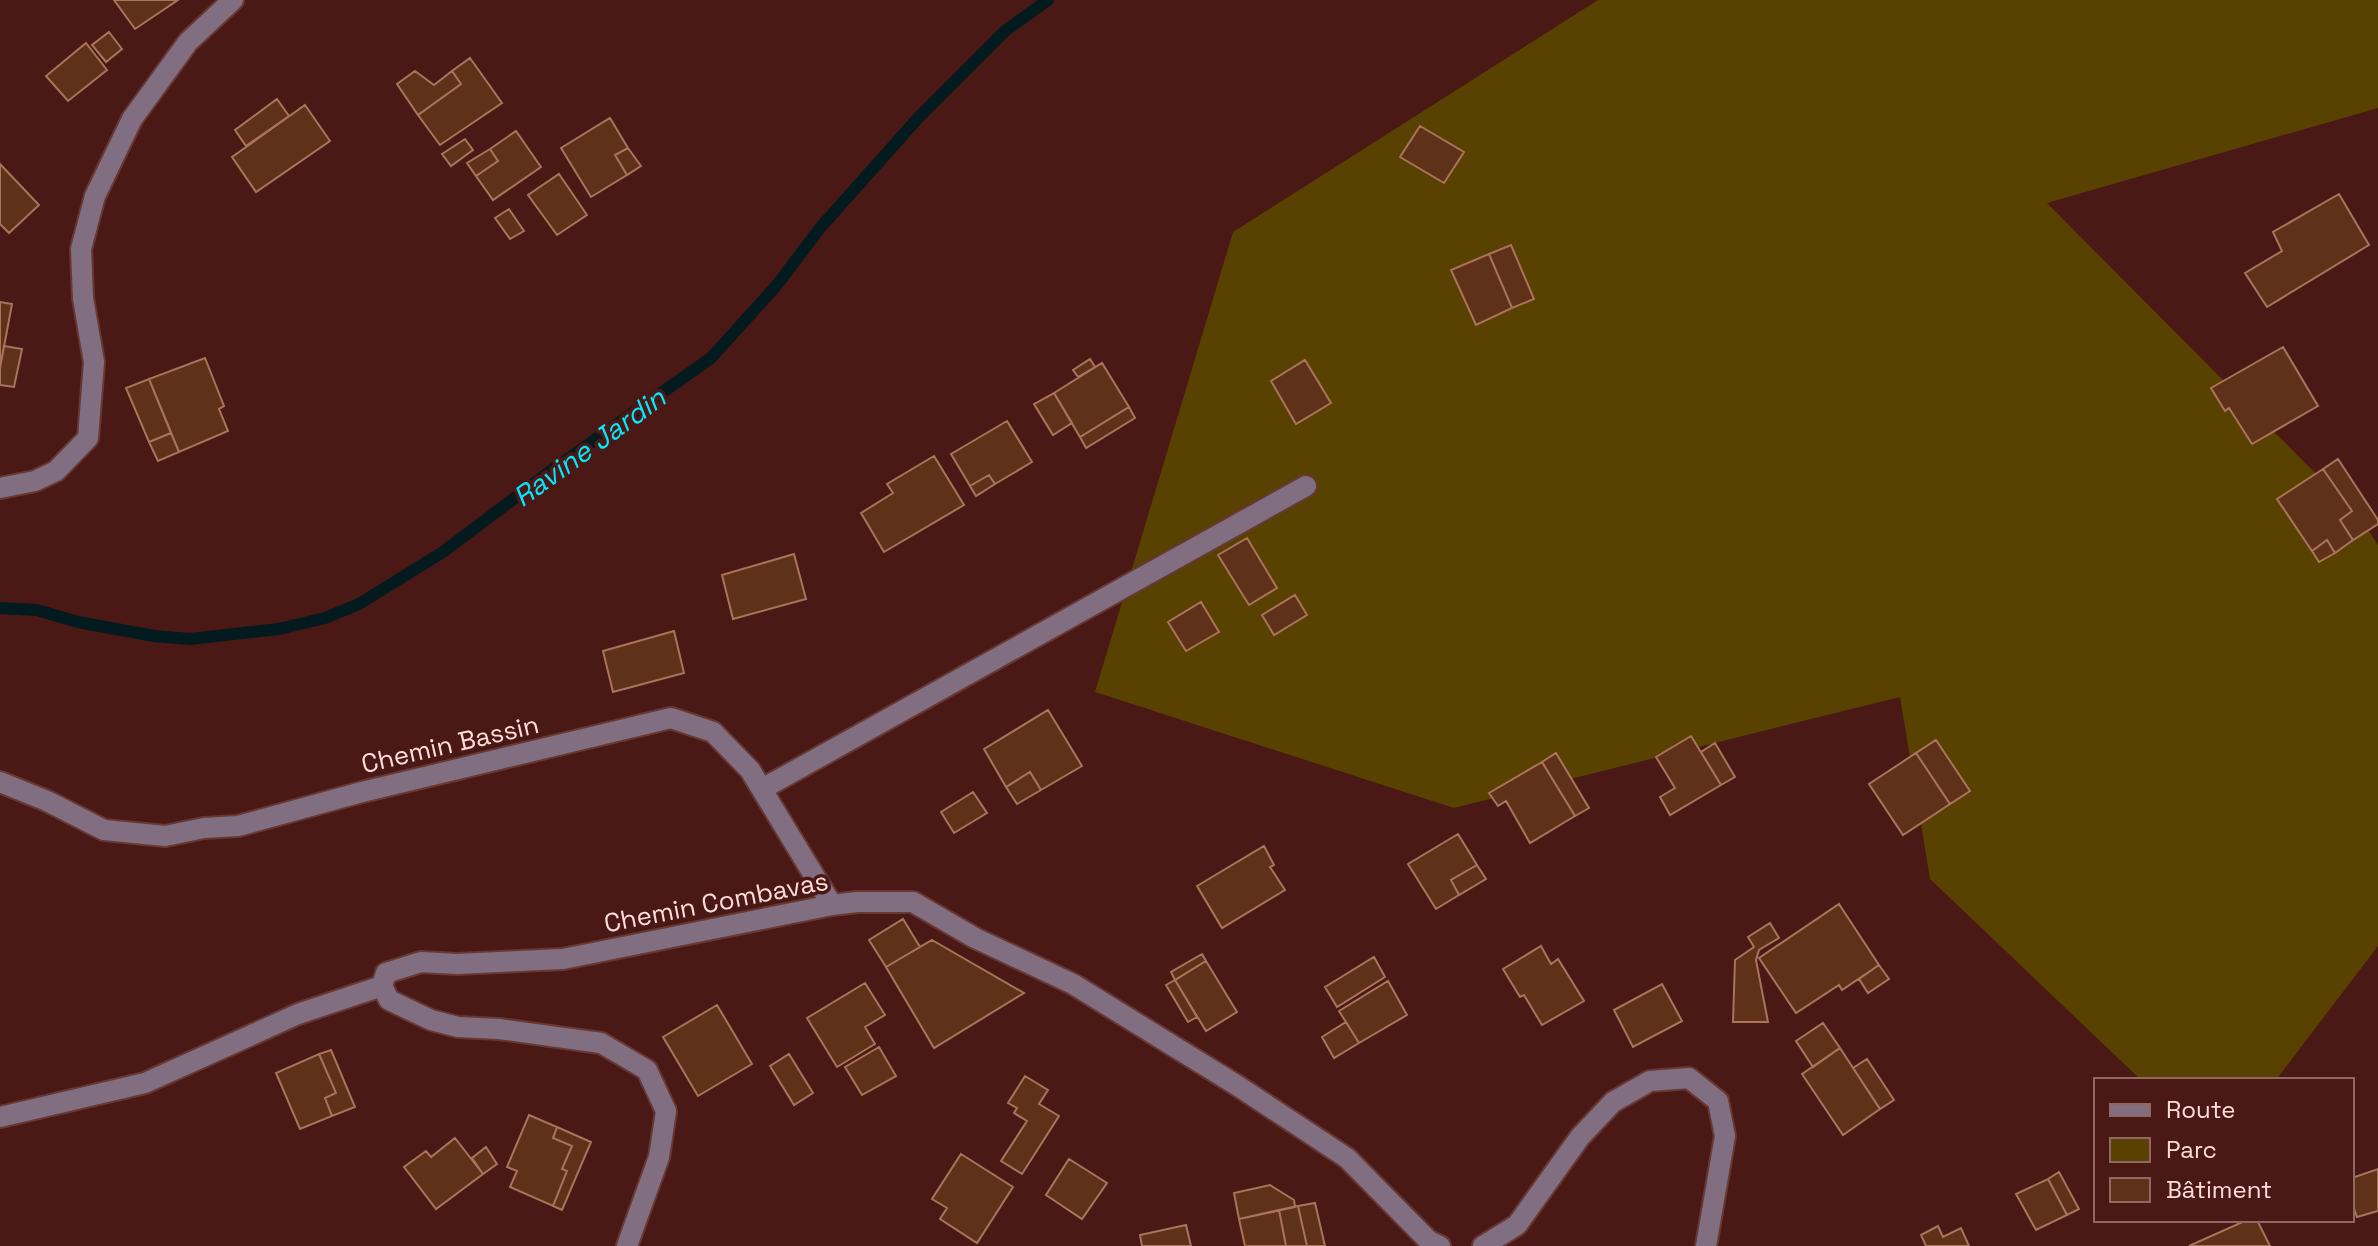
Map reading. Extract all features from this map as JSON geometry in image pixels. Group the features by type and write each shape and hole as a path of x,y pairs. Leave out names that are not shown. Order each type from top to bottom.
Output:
{"street":[{"path":"0,488 35,481 56,471 88,438 94,362 83,298 81,249 95,196 132,119 188,42 233,0"},
{"path":"762,789 1306,486"},
{"name":"Chemin Bassin","path":"0,782 47,801 104,830 165,836 204,828 238,826 362,792 671,718 713,732 750,770 832,905"},
{"name":"Chemin Combavas","path":"382,986 386,973 421,962 457,964 563,959 832,905 913,902 975,938 1073,984 1238,1086 1347,1158 1429,1241 1440,1246"},
{"path":"0,1117 145,1083 298,1014 382,986 389,1000 431,1020 458,1027 499,1029 601,1043 647,1070 666,1111 659,1157 627,1246"},
{"path":"1483,1246 1517,1225 1580,1137 1613,1102 1650,1081 1689,1078 1718,1101 1725,1136 1706,1246"}],"green space":[{"path":"1598,0 2378,0 2378,108 2047,203 2361,519 2378,545 2378,946 2278,1078 2139,1078 1930,879 1900,697 1454,808 1095,692 1233,232"}],"building":[{"path":"114,0 178,0 135,29"},
{"path":"109,32 122,49 106,62 92,45"},
{"path":"86,43 107,70 68,101 46,76"},
{"path":"470,58 502,103 440,145 418,115 461,84 452,71"},
{"path":"415,71 434,85 452,71 461,84 418,115 397,84"},
{"path":"277,99 289,116 246,146 235,130"},
{"path":"305,105 330,141 256,192 232,157"},
{"path":"610,118 628,148 615,155 627,175 591,197 561,148"},
{"path":"1420,126 1464,152 1444,183 1400,157"},
{"path":"516,131 541,167 493,200 476,176 498,161 490,149"},
{"path":"465,139 473,150 451,166 442,154"},
{"path":"628,148 641,166 627,175 615,155"},
{"path":"490,149 498,161 476,176 467,163"},
{"path":"0,164 39,205 9,233 0,224"},
{"path":"559,174 587,215 557,235 528,195"},
{"path":"2339,194 2369,245 2267,307 2245,273 2282,251 2273,232"},
{"path":"509,209 524,231 510,239 495,218"},
{"path":"1511,245 1534,299 1512,308 1489,254"},
{"path":"1489,254 1512,308 1476,325 1451,270"},
{"path":"0,302 12,304 0,368"},
{"path":"4,346 22,349 14,387 0,385"},
{"path":"2283,347 2318,406 2252,444 2229,408 2225,411 2211,388"},
{"path":"205,358 224,406 219,409 228,431 179,452 149,379"},
{"path":"1090,359 1095,367 1078,377 1073,370"},
{"path":"1305,360 1331,403 1296,424 1271,381"},
{"path":"1102,363 1129,407 1080,437 1054,393"},
{"path":"149,379 171,433 149,442 126,388"},
{"path":"1054,393 1072,423 1053,435 1034,404"},
{"path":"1129,407 1135,418 1086,448 1080,437"},
{"path":"1007,421 1032,462 995,484 989,475 970,486 951,454"},
{"path":"171,433 179,452 158,461 149,442"},
{"path":"934,456 964,505 884,552 861,513 893,493 887,484"},
{"path":"2338,459 2378,520 2378,524 2353,540 2340,520 2352,511 2323,469"},
{"path":"2323,469 2352,511 2340,520 2353,540 2335,553 2327,540 2312,551 2277,499"},
{"path":"989,475 995,484 976,496 970,486"},
{"path":"1247,538 1277,588 1249,605 1218,555"},
{"path":"2327,540 2335,553 2319,562 2312,551"},
{"path":"794,554 806,599 733,619 722,575"},
{"path":"1295,595 1307,615 1274,635 1262,615"},
{"path":"1201,602 1219,632 1186,651 1168,622"},
{"path":"674,631 684,673 613,692 603,651"},
{"path":"1048,710 1082,766 1041,790 1030,772 1006,787 984,749"},
{"path":"1691,736 1721,785 1670,815 1660,797 1675,788 1656,757"},
{"path":"1936,740 1970,791 1950,804 1916,753"},
{"path":"1715,743 1735,777 1721,785 1701,752"},
{"path":"1556,753 1589,808 1575,816 1542,762"},
{"path":"1916,753 1950,804 1903,835 1869,784"},
{"path":"1542,762 1575,816 1530,843 1506,801 1498,806 1489,793"},
{"path":"1030,772 1041,790 1017,804 1006,787"},
{"path":"973,792 987,813 954,833 941,812"},
{"path":"1458,834 1477,865 1451,880 1459,895 1436,909 1408,864"},
{"path":"1264,846 1274,865 1270,867 1285,890 1222,928 1197,886"},
{"path":"1477,865 1486,879 1459,895 1451,880"},
{"path":"1839,904 1879,965 1842,990 1839,985 1796,1013 1759,958"},
{"path":"903,919 920,947 886,967 869,940"},
{"path":"1770,923 1779,938 1759,950 1756,960 1768,1022 1733,1022 1735,960 1754,947 1748,937"},
{"path":"932,940 1024,993 934,1048 886,967"},
{"path":"1541,946 1551,964 1558,959 1584,1001 1542,1025 1503,969"},
{"path":"1202,954 1206,961 1175,980 1171,972"},
{"path":"1374,957 1385,977 1337,1007 1325,987"},
{"path":"1206,961 1237,1012 1206,1031 1175,980"},
{"path":"1879,965 1889,979 1868,993 1859,979"},
{"path":"1175,980 1197,1017 1188,1022 1166,985"},
{"path":"1388,981 1407,1015 1359,1043 1339,1011"},
{"path":"865,983 885,1015 865,1027 875,1044 837,1067 807,1018"},
{"path":"1662,984 1682,1021 1633,1047 1614,1010"},
{"path":"717,1005 752,1064 698,1096 663,1037"},
{"path":"1346,1022 1359,1043 1334,1058 1322,1037"},
{"path":"1823,1023 1840,1048 1813,1067 1796,1041"},
{"path":"879,1047 896,1076 862,1095 845,1067"},
{"path":"1840,1048 1880,1109 1843,1135 1802,1074"},
{"path":"331,1050 355,1107 332,1116 325,1098 336,1093 319,1054"},
{"path":"319,1054 336,1093 325,1098 332,1116 300,1129 276,1073"},
{"path":"789,1054 813,1093 794,1105 770,1066"},
{"path":"1867,1059 1894,1100 1880,1109 1853,1068"},
{"path":"1025,1076 1048,1090 1039,1104 1059,1116 1022,1174 1001,1161 1027,1121 1014,1113 1017,1108 1008,1103"},
{"path":"529,1115 557,1127 553,1138 572,1146 562,1169 567,1171 553,1206 510,1187 517,1171 507,1167"},
{"path":"557,1127 591,1142 562,1210 553,1206 567,1171 562,1169 572,1146 553,1138"},
{"path":"455,1138 483,1174 436,1209 404,1167 426,1151 431,1157"},
{"path":"486,1147 497,1164 483,1174 472,1158"},
{"path":"961,1154 1013,1187 977,1243 940,1219 947,1208 932,1199"},
{"path":"1069,1159 1107,1183 1082,1219 1046,1195"},
{"path":"2378,1169 2378,1211 2357,1217 2354,1177"},
{"path":"2059,1172 2079,1209 2067,1215 2048,1179"},
{"path":"2048,1179 2067,1215 2036,1230 2016,1194"},
{"path":"1270,1185 1294,1200 1295,1207 1239,1219 1234,1193"},
{"path":"1315,1203 1325,1246 1307,1246 1298,1206"},
{"path":"1298,1206 1307,1246 1286,1246 1279,1210"},
{"path":"1279,1210 1286,1246 1245,1246 1239,1219"},
{"path":"2243,1222 2258,1222 2270,1246 2189,1246"},
{"path":"1186,1225 1191,1246 1142,1246 1140,1235"},
{"path":"1938,1226 1943,1237 1961,1228 1969,1246 1926,1246 1921,1235"}],"waterway":[{"name":"Ravine Jardin","path":"0,608 37,610 78,622 154,636 190,639 279,629 325,618 359,604 443,552 548,473 711,358 777,285 820,228 919,117 1005,31 1048,0"}]}
